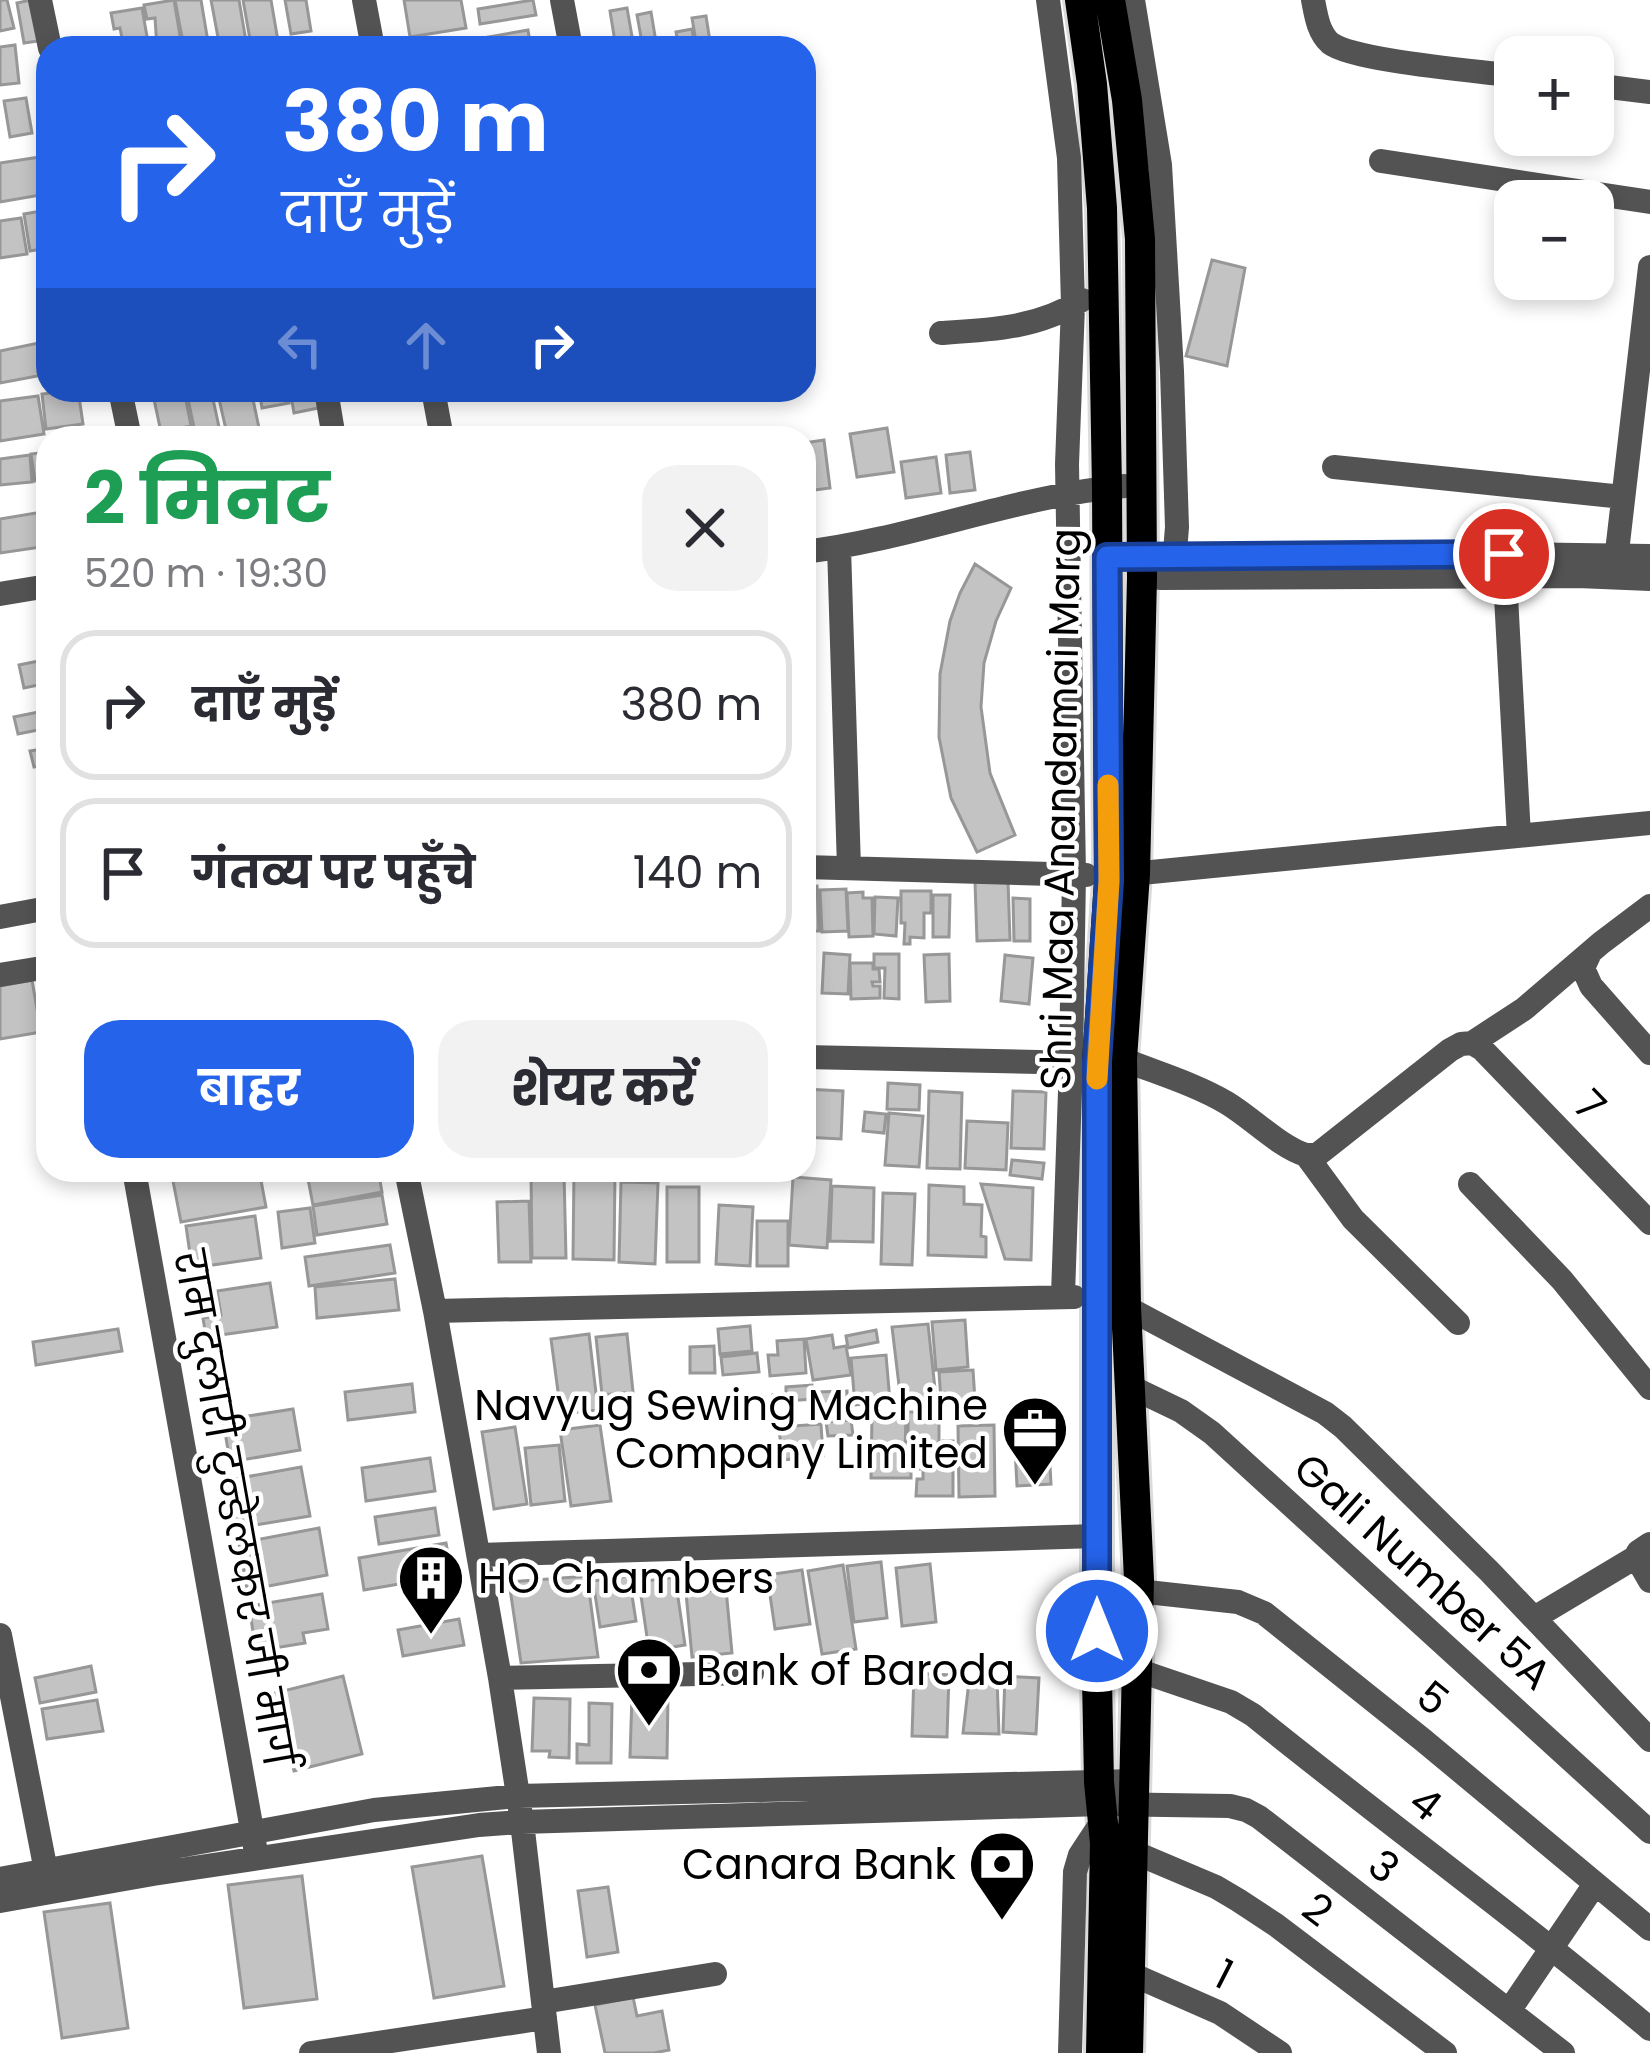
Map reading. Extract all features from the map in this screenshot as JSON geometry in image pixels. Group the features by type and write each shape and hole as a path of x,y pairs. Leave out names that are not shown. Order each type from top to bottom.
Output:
{"main road":[{"name":"Shri Maa Anandamai Marg","path":"1079,0 1102,208 1107,568 1122,875"},
{"name":"Shri Maa Anandamai Marg","path":"1101,2053 1105,1843 1097,1536 1112,1303 1097,1061 1122,875 1142,567 1140,239 1111,0"},
{"name":"Shri Maa Anandamai Marg","path":"1112,1303 1129,1386 1138,1525 1128,2053"}],"street":[{"path":"40,0 48,36"},
{"path":"364,0 371,36"},
{"path":"562,0 569,36"},
{"path":"1048,0 1069,158 1074,874 1097,1061 1063,1295"},
{"path":"1133,0 1160,164 1172,371 1174,567"},
{"path":"1313,0 1325,38 1350,52 1494,73"},
{"path":"1614,88 1650,92"},
{"path":"1381,161 1650,202"},
{"path":"1615,567 1650,267"},
{"path":"941,333 1048,319 1104,285"},
{"path":"1334,467 1623,497"},
{"path":"816,550 1018,502 1142,485"},
{"path":"839,548 849,868"},
{"path":"1174,567 1504,578 1615,567 1650,556"},
{"path":"1107,568 1615,567 1650,579"},
{"path":"1504,578 1519,836"},
{"path":"0,594 36,588"},
{"path":"816,868 1122,875 1650,823"},
{"path":"816,1057 1097,1061 1206,1092 1298,1153 1317,1155 1450,1050 1472,1043 1524,1010 1650,906"},
{"path":"0,917 36,910"},
{"path":"1590,953 1584,962 1585,975 1650,1053"},
{"path":"0,975 36,969"},
{"name":"7","path":"1472,1043 1650,1223"},
{"path":"1306,1155 1353,1219 1458,1323"},
{"name":"राम दुलारी टुन्डेलकर जी मार्ग","path":"136,1182 258,1860"},
{"path":"408,1182 500,1678 523,1822 549,2053"},
{"path":"1470,1184 1562,1280 1650,1388"},
{"path":"435,1311 1063,1295 1112,1303 1325,1413 1343,1427 1650,1740"},
{"name":"Gali Number 5A","path":"1129,1386 1181,1411 1222,1441 1650,1832"},
{"path":"479,1555 1097,1536"},
{"path":"1534,1618 1643,1550 1650,1581"},
{"name":"5","path":"1138,1592 1238,1602 1264,1612 1650,1929"},
{"path":"0,1635 46,1871"},
{"name":"4","path":"1137,1670 1231,1702 1253,1715 1650,2029"},
{"path":"500,1678 752,1673"},
{"name":"3","path":"1101,1802 1134,1793 1246,1810 1563,2053"},
{"path":"0,1880 374,1810 518,1796 1101,1802"},
{"path":"0,1901 479,1825 1101,1802"},
{"path":"1070,2053 1075,1872 1101,1802"},
{"name":"2","path":"1131,1851 1238,1900 1444,2053"},
{"path":"1509,2011 1595,1884"},
{"name":"1","path":"1129,1973 1220,2013 1280,2053"},
{"path":"311,2053 715,1974"}],"building":[{"path":"0,0 7,0 14,28 0,31"},
{"path":"31,0 36,41 24,43 17,3"},
{"path":"174,0 180,36 156,36 155,18 147,19 144,5"},
{"path":"175,0 201,0 207,36 182,36"},
{"path":"211,0 239,0 245,36 218,36"},
{"path":"243,0 271,0 277,36 249,36"},
{"path":"285,0 306,0 311,31 291,34"},
{"path":"404,0 461,0 466,28 410,36"},
{"path":"533,0 536,15 480,24 478,9"},
{"path":"142,8 147,36 122,36 120,28 114,29 111,13"},
{"path":"627,8 632,36 614,36 610,11"},
{"path":"651,12 655,36 641,36 637,15"},
{"path":"706,16 709,36 695,36 692,18"},
{"path":"692,29 693,36 677,36 676,32"},
{"path":"528,30 529,36 494,36"},
{"path":"15,45 19,83 0,85 0,47"},
{"path":"26,98 32,133 10,137 4,101"},
{"path":"36,158 36,196 0,202 0,163"},
{"path":"36,212 36,250 30,251 24,214"},
{"path":"21,218 27,254 0,258 0,221"},
{"path":"1212,260 1245,268 1227,366 1186,356"},
{"path":"36,344 36,376 0,383 0,351"},
{"path":"36,396 43,426 36,426 36,435 0,441 0,401"},
{"path":"43,402 80,402 83,424 46,426"},
{"path":"155,402 186,402 191,426 160,426"},
{"path":"189,402 214,402 219,426 194,426"},
{"path":"220,402 254,402 259,426 225,426"},
{"path":"261,402 289,403 262,408"},
{"path":"292,402 322,402 323,407 294,413"},
{"path":"887,428 894,472 857,477 850,434"},
{"path":"824,440 830,488 816,490 816,441"},
{"path":"970,452 975,490 950,493 946,455"},
{"path":"30,455 32,482 0,485 0,459"},
{"path":"936,457 941,493 906,498 901,462"},
{"path":"36,513 36,548 0,553 0,519"},
{"path":"975,564 1011,588 984,663 981,707 990,773 1015,835 977,852 951,798 939,737 940,674 950,621"},
{"path":"36,661 36,686 24,688 19,665"},
{"path":"36,712 36,730 18,734 14,717"},
{"path":"1008,881 1010,940 977,941 975,882"},
{"path":"846,889 848,931 822,932 820,890"},
{"path":"901,891 931,891 931,913 924,913 924,938 910,937 910,944 904,944"},
{"path":"863,892 863,898 872,898 873,936 849,937 847,893"},
{"path":"933,895 950,895 949,937 933,937"},
{"path":"875,897 898,898 896,936 874,934"},
{"path":"1013,898 1030,899 1030,941 1014,941"},
{"path":"824,953 850,955 848,994 822,993"},
{"path":"874,954 899,954 899,999 884,998 885,968 874,968"},
{"path":"949,954 950,1001 926,1002 924,955"},
{"path":"1005,955 1033,958 1029,1004 1001,1001"},
{"path":"850,963 873,963 873,969 879,969 880,982 872,982 880,986 880,998 851,999"},
{"path":"32,980 36,1033 0,1039 0,986"},
{"path":"888,1083 920,1085 919,1110 887,1109"},
{"path":"816,1090 843,1091 841,1139 816,1138"},
{"path":"929,1091 962,1093 960,1169 927,1168"},
{"path":"1013,1091 1046,1092 1044,1149 1011,1148"},
{"path":"865,1112 886,1114 884,1133 863,1131"},
{"path":"889,1113 923,1116 919,1167 885,1165"},
{"path":"967,1121 1008,1123 1006,1170 965,1168"},
{"path":"1012,1160 1044,1163 1042,1179 1010,1175"},
{"path":"831,1180 827,1248 789,1245 793,1182"},
{"path":"173,1182 261,1182 266,1207 181,1222"},
{"path":"309,1182 380,1182 382,1192 313,1205"},
{"path":"531,1182 564,1182 566,1258 532,1258"},
{"path":"574,1182 615,1182 614,1260 573,1259"},
{"path":"621,1182 658,1183 655,1264 619,1262"},
{"path":"981,1184 1033,1188 1031,1260 1005,1259"},
{"path":"929,1185 964,1187 964,1204 982,1205 986,1257 928,1255"},
{"path":"832,1186 874,1188 873,1242 830,1241"},
{"path":"667,1187 699,1187 699,1262 667,1262"},
{"path":"883,1193 915,1194 912,1265 881,1264"},
{"path":"382,1195 387,1224 317,1235 313,1206"},
{"path":"529,1201 531,1262 499,1262 497,1202"},
{"path":"719,1205 753,1207 750,1266 716,1264"},
{"path":"310,1208 315,1243 282,1248 278,1212"},
{"path":"255,1216 261,1258 192,1268 186,1226"},
{"path":"757,1221 788,1221 788,1266 757,1266"},
{"path":"390,1245 395,1273 309,1286 305,1257"},
{"path":"395,1279 399,1310 317,1318 315,1287"},
{"path":"270,1283 277,1327 206,1337 203,1318 221,1315 217,1291"},
{"path":"965,1320 968,1367 936,1370 932,1322"},
{"path":"928,1324 936,1398 901,1402 892,1327"},
{"path":"750,1326 752,1351 720,1354 718,1329"},
{"path":"118,1329 122,1351 36,1365 33,1342"},
{"path":"876,1330 878,1342 848,1348 846,1336"},
{"path":"589,1334 598,1410 561,1414 551,1339"},
{"path":"627,1334 633,1392 602,1395 596,1337"},
{"path":"832,1335 834,1348 846,1346 851,1375 813,1380 806,1339"},
{"path":"804,1339 806,1373 770,1376 768,1355 778,1355 777,1341"},
{"path":"714,1346 715,1373 690,1373 690,1347"},
{"path":"757,1353 759,1372 723,1375 721,1357"},
{"path":"886,1355 890,1402 855,1405 851,1358"},
{"path":"973,1370 975,1400 941,1401 939,1372"},
{"path":"412,1384 415,1412 348,1420 345,1392"},
{"path":"812,1385 813,1399 773,1402 773,1395 786,1394 786,1387"},
{"path":"847,1391 847,1411 818,1417 817,1392"},
{"path":"293,1409 300,1450 230,1462 223,1420"},
{"path":"1047,1410 1051,1484 1017,1486 1013,1412"},
{"path":"908,1412 939,1412 939,1451 908,1450"},
{"path":"872,1414 906,1415 905,1453 921,1453 921,1469 911,1469 911,1478 871,1478"},
{"path":"851,1420 853,1435 828,1436 826,1422"},
{"path":"821,1424 823,1456 782,1460 779,1427"},
{"path":"600,1425 611,1501 571,1506 560,1430"},
{"path":"994,1425 995,1496 959,1497 958,1426"},
{"path":"515,1427 527,1504 494,1509 482,1432"},
{"path":"943,1441 953,1441 953,1496 916,1496 923,1464 943,1464"},
{"path":"559,1445 565,1501 531,1505 525,1448"},
{"path":"430,1458 435,1491 366,1501 362,1468"},
{"path":"301,1467 310,1516 237,1528 229,1480"},
{"path":"435,1508 439,1535 379,1544 375,1517"},
{"path":"319,1528 327,1575 247,1590 239,1543"},
{"path":"446,1543 452,1575 364,1590 359,1558"},
{"path":"881,1562 887,1618 854,1622 847,1566"},
{"path":"930,1564 936,1622 902,1626 896,1568"},
{"path":"843,1565 856,1649 822,1654 808,1571"},
{"path":"802,1570 810,1624 775,1629 767,1575"},
{"path":"587,1576 598,1657 521,1663 509,1582"},
{"path":"629,1576 636,1621 600,1627 593,1581"},
{"path":"675,1577 685,1645 649,1651 639,1582"},
{"path":"726,1589 732,1653 692,1657 686,1593"},
{"path":"322,1594 328,1629 303,1633 305,1643 256,1651 249,1606"},
{"name":"HO Chambers","path":"459,1619 464,1645 403,1656 398,1630"},
{"path":"91,1666 96,1692 40,1703 35,1678"},
{"path":"914,1673 949,1675 947,1737 912,1736"},
{"path":"343,1676 362,1754 294,1771 275,1693"},
{"path":"1005,1676 1039,1678 1036,1734 1003,1732"},
{"path":"997,1678 999,1734 963,1733 969,1681"},
{"path":"632,1695 668,1696 667,1758 630,1757"},
{"path":"534,1698 570,1699 569,1758 532,1751"},
{"path":"97,1700 103,1731 47,1739 42,1709"},
{"path":"589,1703 612,1704 611,1763 577,1763 577,1744 589,1745"},
{"path":"482,1856 504,1986 434,1998 412,1867"},
{"path":"302,1876 317,1999 244,2008 228,1885"},
{"path":"608,1887 618,1952 587,1957 578,1891"},
{"path":"110,1903 128,2028 62,2038 44,1912"},
{"path":"633,1997 637,2016 662,2011 669,2050 605,2053 595,2005"}],"slow traffic":[{"path":"1097,1079 1109,881 1108,785"}],"place":[{"name":"Navyug Sewing Machine Company Limited","path":"1035,1488"},
{"name":"HO Chambers","path":"431,1637"},
{"name":"Bank of Baroda","path":"649,1729"},
{"name":"Canara Bank","path":"1002,1923"}],"route":[{"path":"1097,1631 1097,1062 1109,881 1107,557 1504,554"}]}
